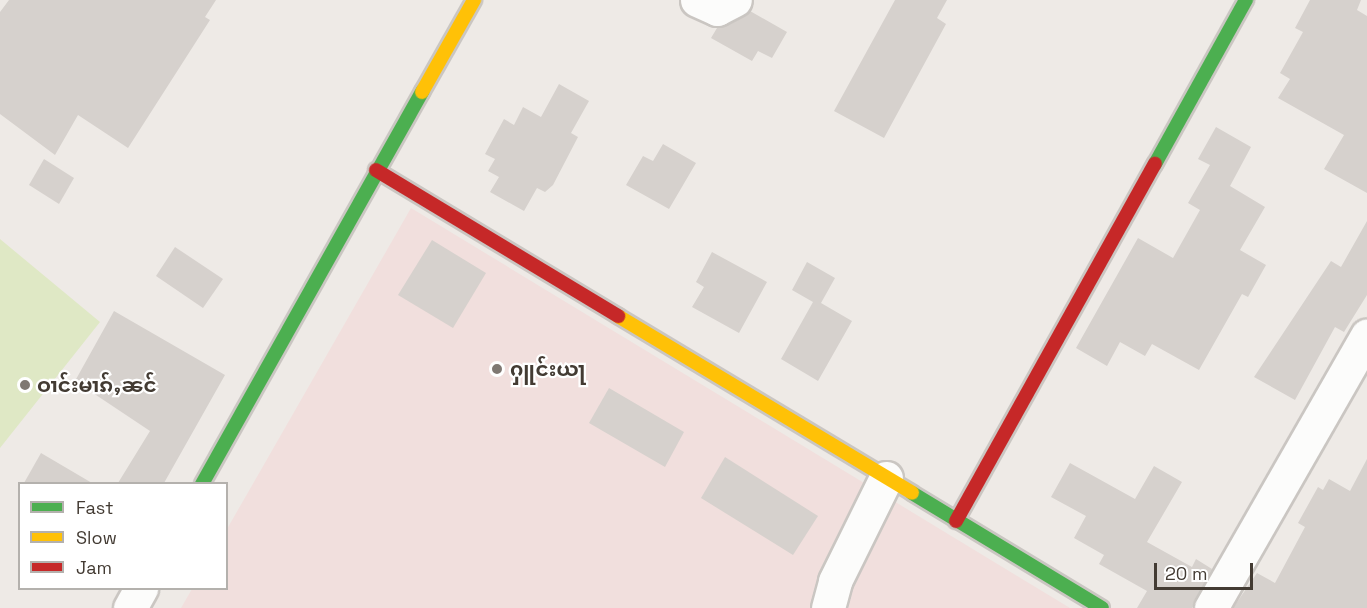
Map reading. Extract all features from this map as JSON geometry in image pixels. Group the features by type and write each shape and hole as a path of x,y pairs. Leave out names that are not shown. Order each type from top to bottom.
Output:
{"street":[{"path":"203,482 376,170 474,0"},
{"path":"697,0 717,9 735,0"},
{"path":"956,521 1246,0"},
{"path":"376,170 1102,608"},
{"path":"1211,608 1367,336"},
{"path":"828,608 835,581 886,478"},
{"path":"130,608 140,590"}],"shaded area":[{"name":"ႁူင်းယႃ","path":"411,208 1070,608 181,608 191,590 228,590 228,527"}],"green space":[{"name":"ဝၢင်းမၢၵ်ႇၼင်","path":"0,239 100,322 0,448"}],"building":[{"path":"9,0 216,0 205,17 210,20 128,148 78,115 55,155 0,114 0,12"},
{"path":"895,0 947,0 937,18 946,24 884,138 834,111"},
{"path":"1310,0 1361,0 1357,10 1367,16 1367,193 1324,169 1344,135 1278,98 1290,79 1280,73 1303,32 1295,28"},
{"path":"750,11 787,32 772,58 758,51 752,61 711,38 717,28"},
{"path":"559,84 589,101 571,133 578,137 553,185 545,192 537,188 524,211 490,192 499,177 488,171 495,159 485,154 504,119 514,125 523,107 541,117"},
{"path":"1216,127 1251,147 1230,186 1265,207 1240,250 1266,265 1248,297 1242,294 1199,370 1152,344 1145,356 1120,342 1107,366 1076,348 1138,238 1173,258 1200,210 1188,203 1210,165 1198,159"},
{"path":"663,144 696,163 669,209 626,185 643,156 653,161"},
{"path":"44,159 74,178 59,204 29,185"},
{"path":"1367,221 1367,295 1344,332 1335,327 1295,400 1254,377 1331,261 1341,267"},
{"path":"432,240 486,273 453,328 398,295"},
{"path":"175,247 223,279 203,308 156,276"},
{"path":"712,252 767,282 739,333 692,307 704,287 696,282"},
{"path":"807,262 835,278 821,303 852,321 818,381 781,359 813,302 792,290"},
{"path":"114,311 225,375 165,482 119,482 150,431 75,381"},
{"path":"609,388 684,432 665,467 589,423"},
{"path":"41,453 90,482 25,482"},
{"path":"725,457 818,516 793,555 701,498"},
{"path":"1367,459 1367,608 1233,608 1257,573 1275,583 1305,527 1298,523 1318,487 1323,490 1329,479 1350,491"},
{"path":"1070,463 1135,499 1154,466 1182,482 1147,542 1192,567 1196,559 1212,569 1192,608 1137,608 1147,591 1099,564 1104,555 1074,538 1086,516 1051,497"}],"traffic: fast":[{"path":"1155,164 1246,0"},
{"path":"203,482 422,92"},
{"path":"912,493 1102,608"}],"traffic: slow":[{"path":"422,92 474,0"},
{"path":"618,316 912,493"}],"traffic: jam":[{"path":"956,521 1155,164"},
{"path":"376,170 618,316"}],"place":[{"name":"ႁူင်းယႃ","path":"497,369"},
{"name":"ဝၢင်းမၢၵ်ႇၼင်","path":"25,385"}]}
